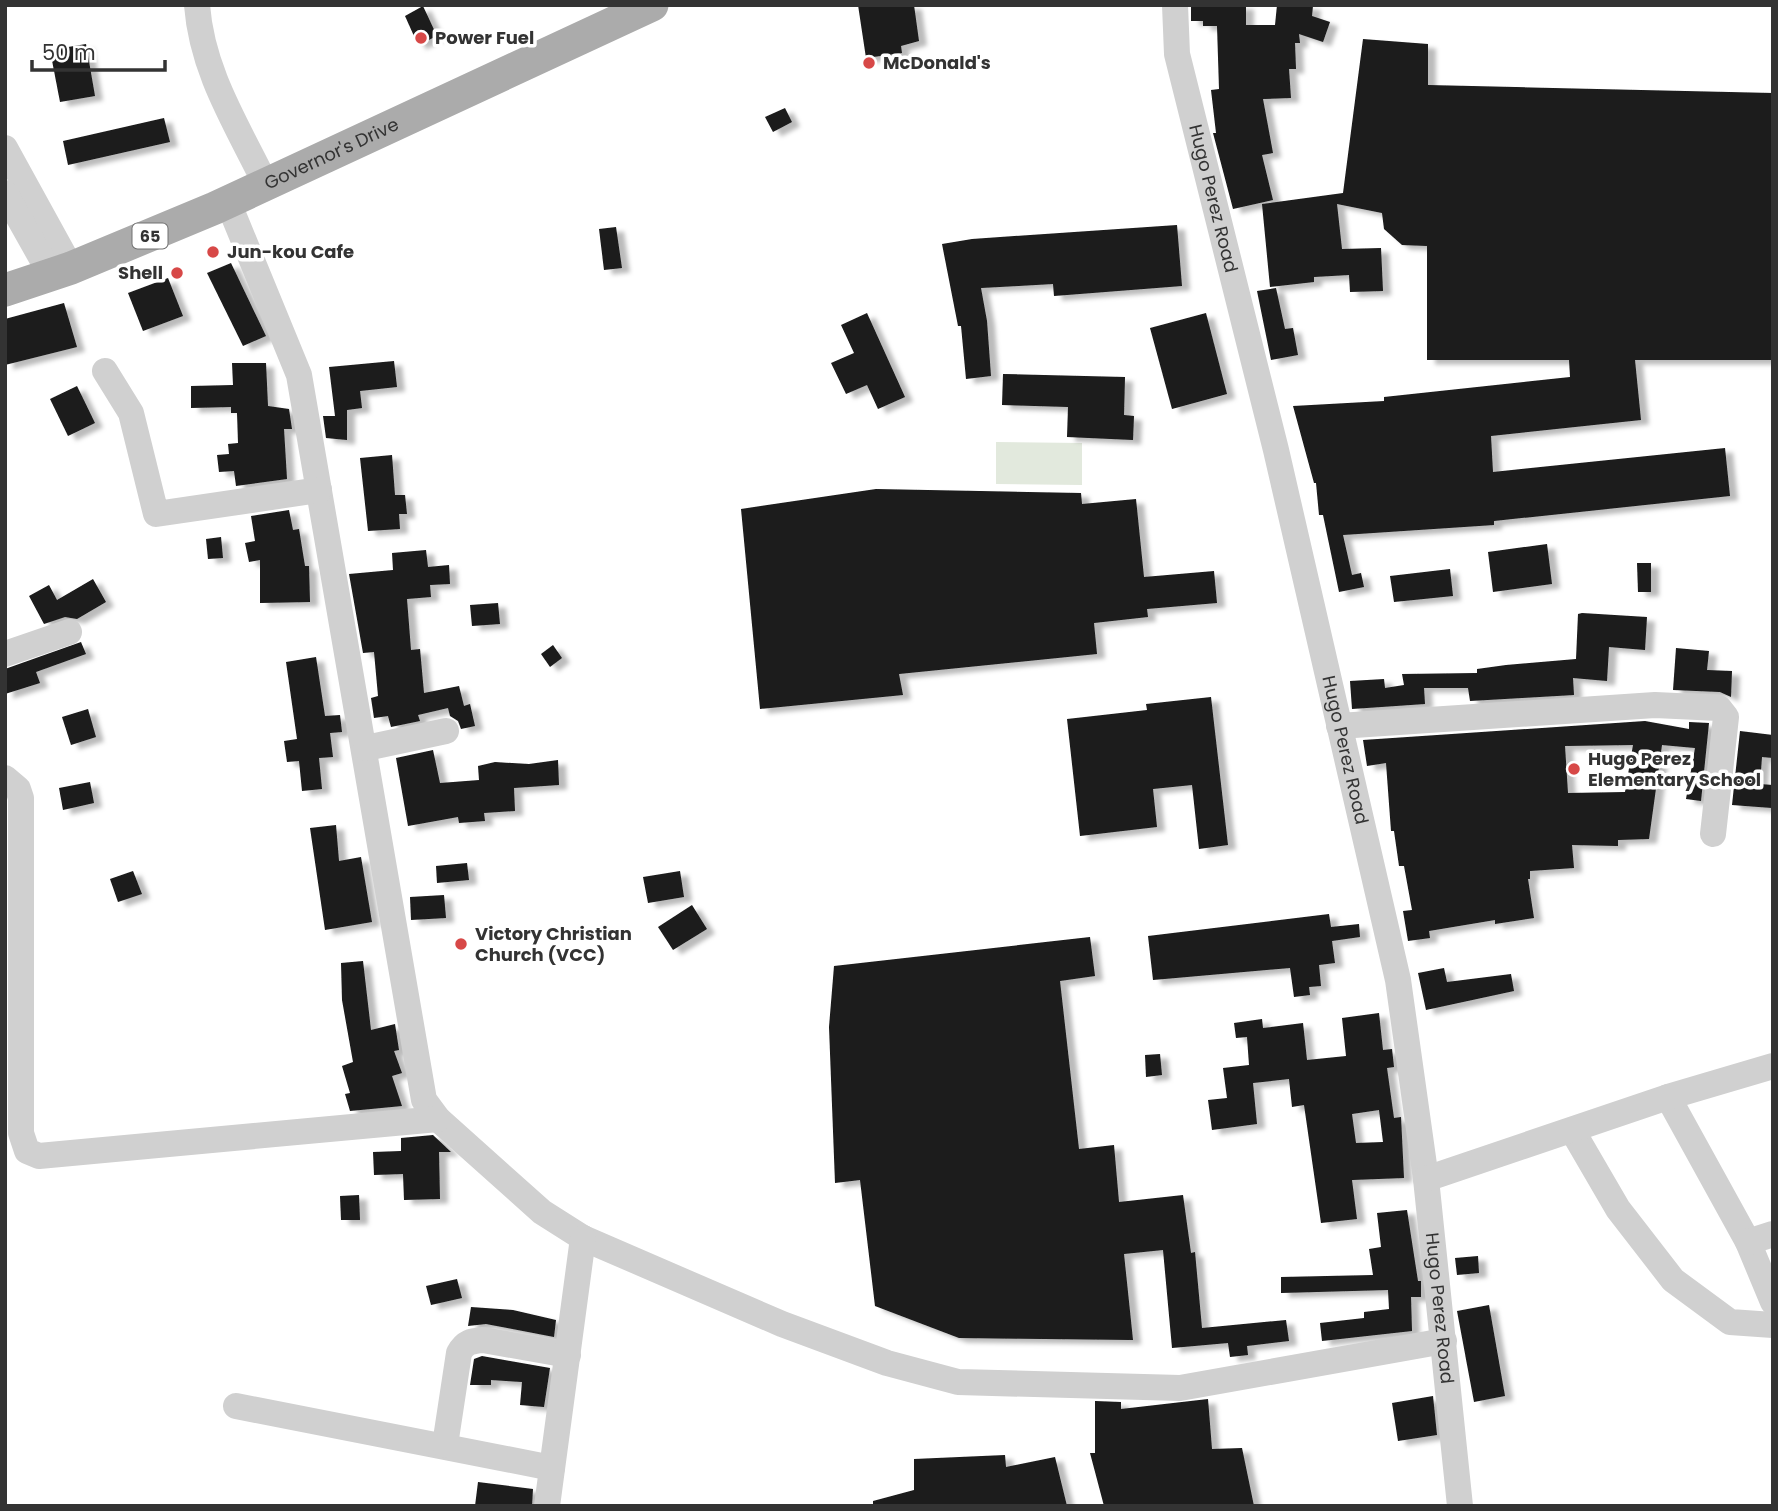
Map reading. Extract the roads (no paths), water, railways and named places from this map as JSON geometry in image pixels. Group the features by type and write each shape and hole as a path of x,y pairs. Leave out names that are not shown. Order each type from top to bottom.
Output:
{"main road":[{"name":"Governor's Drive","path":"5,290 61,272 228,202 652,5"}],"street":[{"path":"197,5 199,37 206,63 279,179"},
{"name":"Hugo Perez Road","path":"1175,5 1177,54 1276,450 1398,980 1426,1179 1460,1506"},
{"path":"5,148 61,272"},
{"path":"5,193 61,272"},
{"path":"228,202 299,375 366,748 424,1100 438,1119 542,1212 583,1238 782,1324 887,1363 958,1382 1180,1388 1444,1341"},
{"path":"105,370 131,414 156,513 318,490"},
{"path":"5,654 69,632"},
{"path":"1339,726 1655,705 1719,708 1726,718 1713,834"},
{"path":"366,748 446,732"},
{"path":"5,778 18,789 21,798 21,1133 27,1152 39,1156 438,1119"},
{"path":"1426,1179 1668,1097 1773,1066"},
{"path":"1668,1097 1748,1242 1773,1302"},
{"path":"1572,1130 1618,1209 1673,1280 1730,1322 1773,1325"},
{"path":"1748,1242 1773,1234"},
{"path":"547,1506 583,1238"},
{"path":"445,1445 459,1353 463,1346 470,1341 483,1340 568,1355"},
{"path":"236,1406 552,1468"}],"place":[{"name":"Power Fuel","path":"421,38"},
{"name":"McDonald's","path":"869,63"},
{"name":"Jun-kou Cafe","path":"213,252"},
{"name":"Shell","path":"177,273"},
{"name":"Hugo Perez Elementary School","path":"1574,769"},
{"name":"Victory Christian Church (VCC)","path":"461,944"}]}
